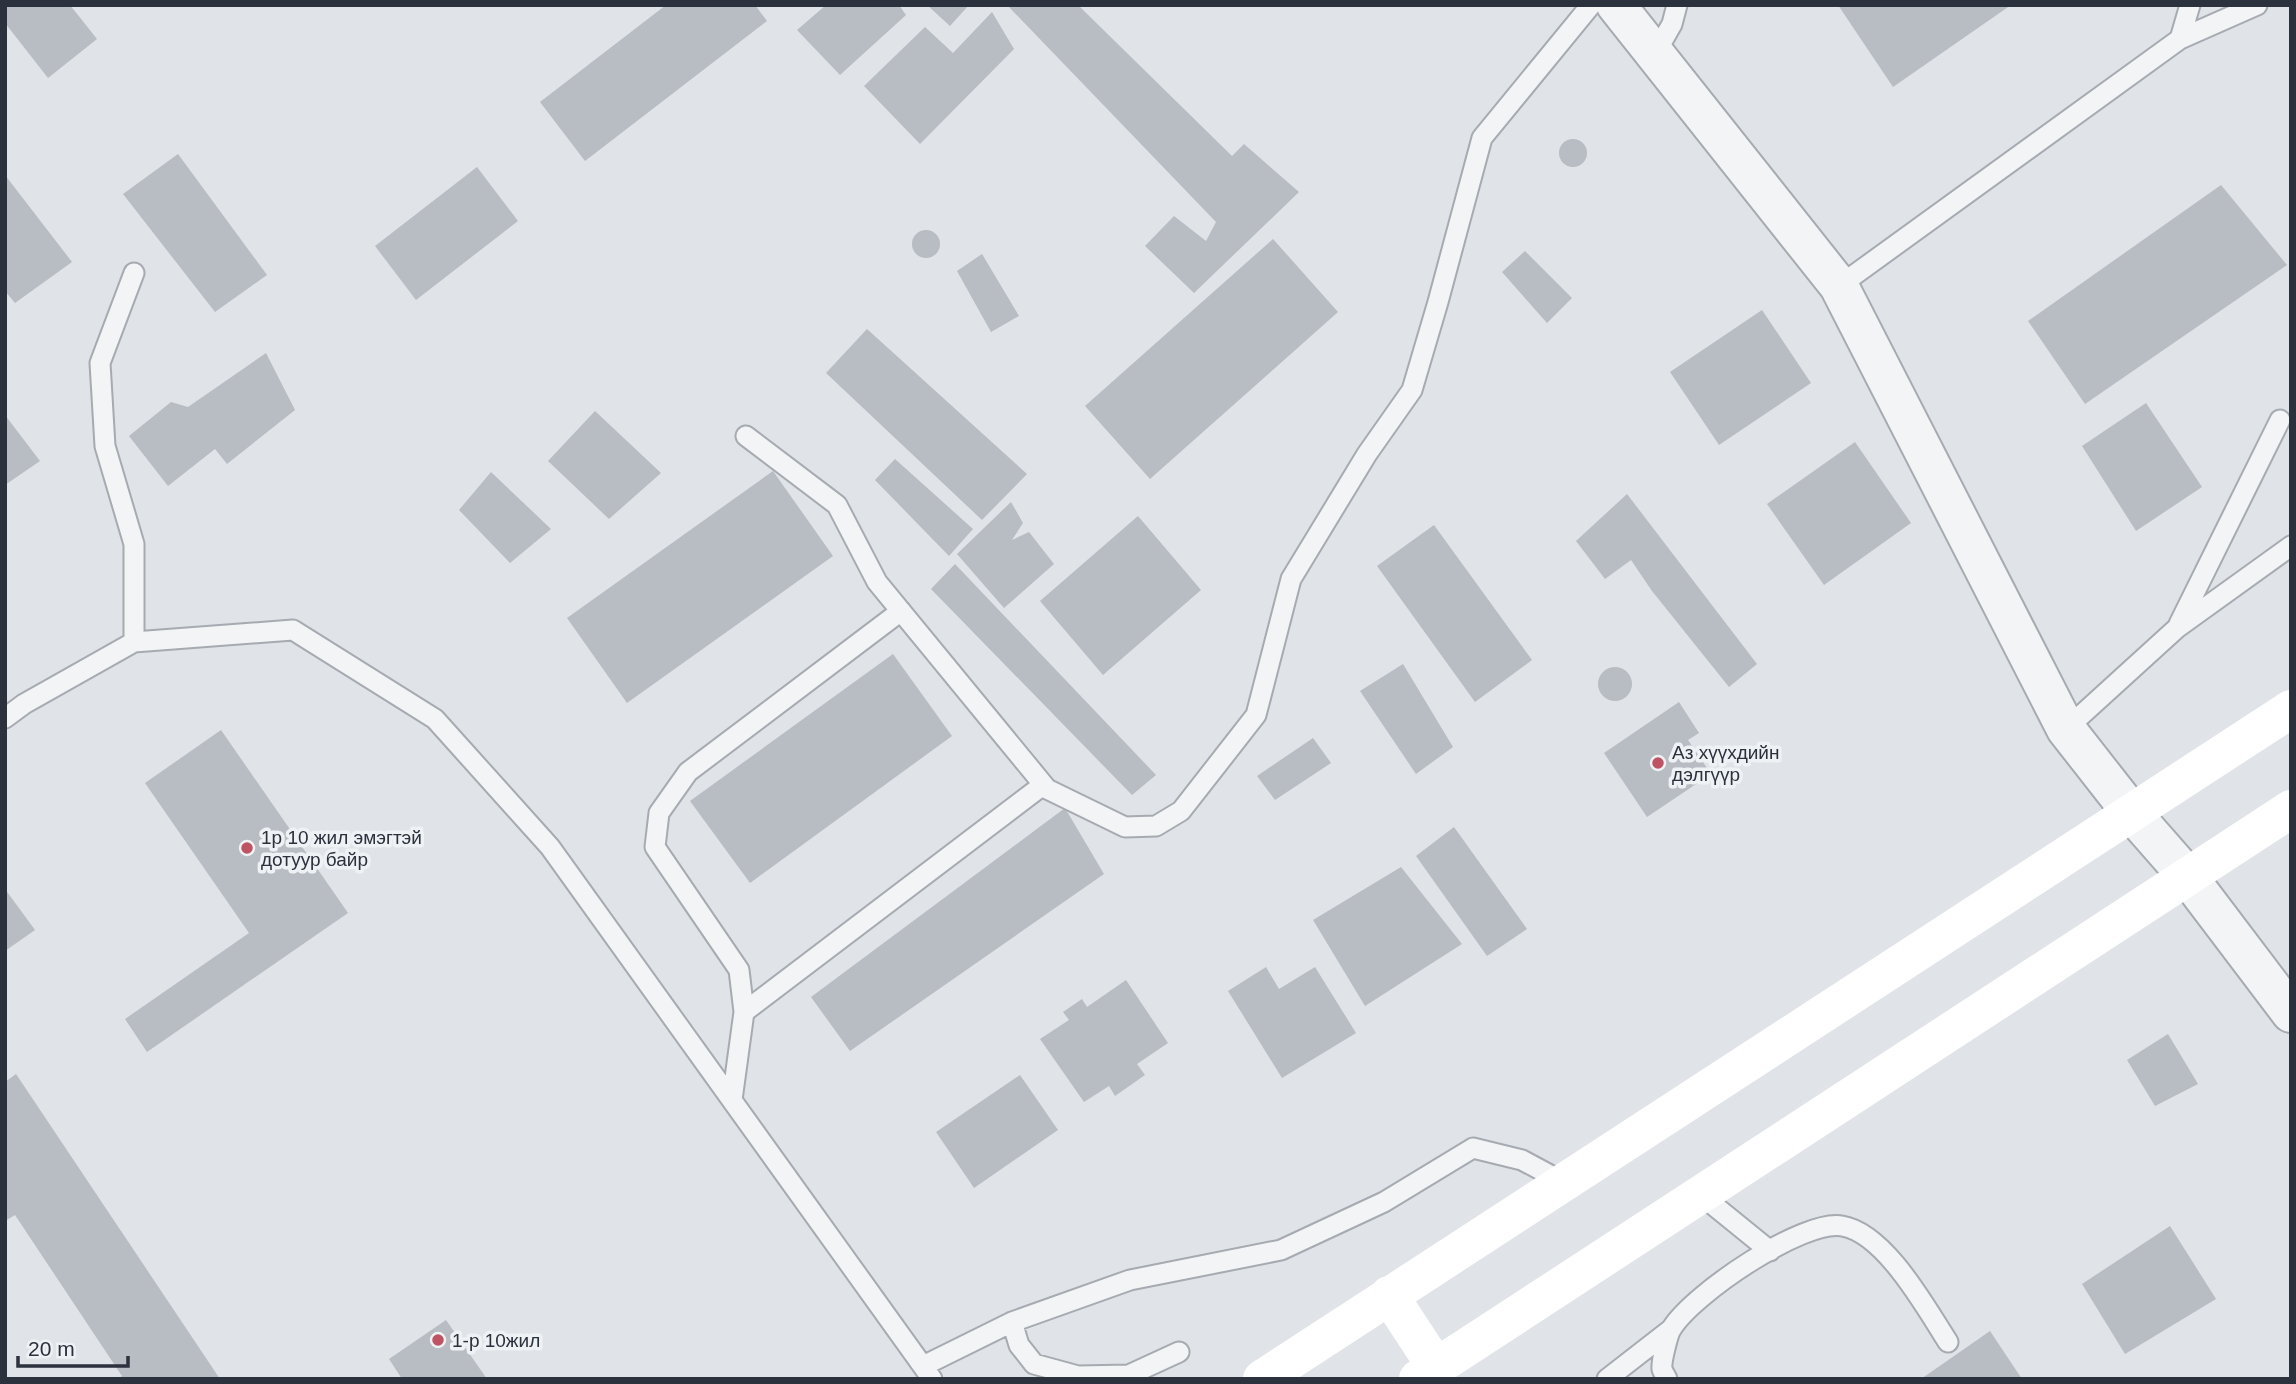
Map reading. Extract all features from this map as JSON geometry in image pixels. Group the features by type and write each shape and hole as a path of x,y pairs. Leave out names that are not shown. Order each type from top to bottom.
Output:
{"main road":[{"path":"1262,1379 2291,709"},
{"path":"1389,1295 1427,1373 2291,809"}],"street":[{"path":"1616,5 1839,286 2066,729 2131,812 2188,877 2291,1013"}],"lane":[{"path":"746,436 837,505 877,583 1047,789 1125,827 1156,826 1181,811 1256,715 1291,579 1367,454 1412,390 1482,138 1591,5"},
{"path":"1655,54 1672,24 1677,5"},
{"path":"2180,39 2190,5"},
{"path":"1839,286 2180,39 2257,5"},
{"path":"134,273 100,363 105,446 134,544 134,642"},
{"path":"2177,628 2280,420"},
{"path":"2066,729 2177,628 2291,546"},
{"path":"732,1100 744,1012 738,970 655,847 659,813 688,772 901,611"},
{"path":"5,718 23,704 134,642 293,630 435,719 550,846 928,1373 1012,1322 1130,1280 1281,1250 1384,1202 1473,1148 1522,1160 1563,1182"},
{"path":"744,1012 1043,785"},
{"path":"1701,1195 1770,1251"},
{"path":"1607,1379 1670,1329 1689,1307 1726,1278 1801,1234 1825,1227 1843,1226 1862,1234 1898,1266 1948,1342"},
{"path":"1012,1322 1019,1346 1034,1364 1078,1377 1129,1375 1179,1352"},
{"path":"1667,1379 1662,1368 1670,1329"}],"building":[{"path":"5,5 70,5 97,39 48,78 5,23"},
{"path":"666,5 755,5 767,21 585,161 540,102"},
{"path":"826,5 899,5 906,15 840,75 797,30"},
{"path":"927,5 969,5 950,26"},
{"path":"1007,5 1078,5 1232,156 1244,144 1299,192 1194,293 1145,246 1174,216 1206,241 1216,222"},
{"path":"1838,5 2011,5 1893,87"},
{"path":"992,12 1014,49 920,144 864,86 925,27 953,53"},
{"path":"1573,139 1583,143 1587,153 1583,163 1573,167 1563,163 1559,153 1563,143"},
{"path":"178,154 267,275 215,312 123,194"},
{"path":"477,167 518,221 416,300 375,246"},
{"path":"5,175 72,262 15,303 5,291"},
{"path":"2221,185 2287,265 2085,404 2028,321"},
{"path":"926,230 936,234 940,244 936,254 926,258 916,254 912,244 916,234"},
{"path":"1273,239 1338,312 1150,479 1085,406"},
{"path":"1525,251 1572,298 1547,323 1502,272"},
{"path":"982,254 1019,316 991,332 957,271"},
{"path":"1762,310 1811,383 1719,445 1670,372"},
{"path":"867,329 1027,474 982,520 826,373"},
{"path":"266,353 295,410 227,464 215,449 168,486 129,436 171,402 188,407"},
{"path":"2146,403 2202,487 2136,531 2082,446"},
{"path":"595,411 661,473 609,519 548,461"},
{"path":"5,415 40,461 5,485"},
{"path":"1855,442 1911,523 1824,585 1767,504"},
{"path":"895,459 973,529 949,556 875,480"},
{"path":"773,471 833,556 627,703 567,618"},
{"path":"491,472 551,529 510,563 459,510"},
{"path":"1627,494 1757,664 1729,687 1652,591 1631,560 1605,579 1576,541"},
{"path":"1011,502 1023,523 1012,540 1029,532 1054,564 1004,608 957,554"},
{"path":"1138,516 1201,590 1103,675 1040,601"},
{"path":"1434,525 1532,660 1475,702 1377,566"},
{"path":"955,564 1156,775 1132,795 931,589"},
{"path":"893,654 952,736 750,883 690,801"},
{"path":"1403,664 1453,747 1416,774 1360,691"},
{"path":"1615,667 1627,672 1632,684 1627,696 1615,701 1603,696 1598,684 1603,672"},
{"name":"Аз хүүхдийн дэлгүүр","path":"1679,702 1699,733 1688,740 1711,774 1647,817 1604,753"},
{"name":"1р 10 жил эмэгтэй дотуур байр","path":"221,730 348,913 147,1052 125,1019 249,933 145,783"},
{"path":"1313,738 1331,763 1275,800 1257,776"},
{"path":"1065,808 1104,874 850,1051 811,997"},
{"path":"1454,827 1527,929 1487,956 1416,856"},
{"path":"1401,867 1462,944 1365,1006 1313,920"},
{"path":"5,889 35,930 5,951"},
{"path":"1266,967 1279,989 1315,967 1356,1033 1282,1078 1228,991"},
{"path":"1126,980 1168,1043 1137,1064 1145,1075 1115,1096 1109,1086 1084,1102 1040,1039 1069,1020 1063,1012 1082,999 1087,1007"},
{"path":"2168,1034 2198,1084 2155,1106 2127,1060"},
{"path":"16,1074 220,1379 118,1379 122,1376 15,1215 5,1221 5,1082"},
{"path":"1020,1075 1058,1130 974,1188 936,1132"},
{"path":"2170,1226 2216,1299 2125,1354 2082,1284"},
{"name":"1-р 10жил","path":"446,1320 487,1379 402,1379 389,1359"},
{"path":"1990,1331 2022,1379 1921,1379"}],"place":[{"name":"Аз хүүхдийн дэлгүүр","path":"1658,763"},
{"name":"1р 10 жил эмэгтэй дотуур байр","path":"247,848"},
{"name":"1-р 10жил","path":"438,1340"}]}
